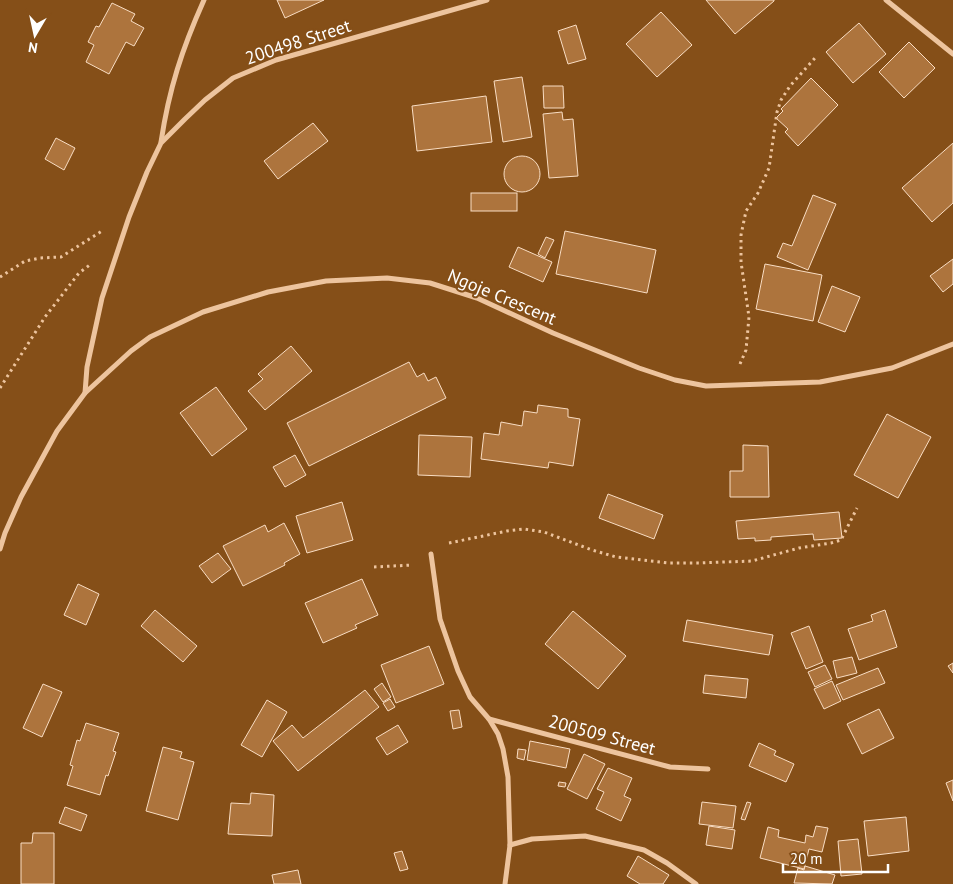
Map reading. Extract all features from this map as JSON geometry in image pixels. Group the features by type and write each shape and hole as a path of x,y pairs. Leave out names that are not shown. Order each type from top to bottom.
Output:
{"street":[{"path":"161,143 166,106 174,75 186,39 204,0"},
{"name":"200498 Street","path":"84,393 87,367 102,298 129,217 147,172 161,143 205,100 234,78 276,60 487,0"},
{"path":"886,0 953,54"},
{"name":"Ngoje Crescent","path":"0,549 5,533 26,488 57,431 84,393 131,351 150,337 203,312 268,292 326,282 386,278 430,283 448,287 477,298 553,334 639,368 675,380 706,386 820,382 892,368 953,344"},
{"path":"432,554 440,619 470,697 489,719 498,734 503,749 506,768 510,845 505,884"},
{"name":"200509 Street","path":"489,719 661,765 708,769"},
{"path":"510,845 532,839 585,836 644,850 667,863 696,884"}],"path":[{"path":"731,385 746,350 749,317 741,262 742,235 746,211 758,193 769,168 777,112 781,100 790,86 815,58"},
{"path":"0,277 25,261 61,257 97,233 129,217"},
{"path":"0,388 44,317 79,273 121,241"},
{"path":"374,567 409,566 423,561 443,546 455,541 507,531 524,530 544,532 616,557 669,563 752,561 799,548 841,540 857,508"}],"building":[{"path":"277,0 324,0 285,18"},
{"path":"706,0 774,0 774,1 735,34"},
{"path":"112,3 135,14 131,21 144,28 134,46 126,42 109,74 86,62 94,45 88,42 96,26 99,27"},
{"path":"661,12 692,45 657,77 626,44"},
{"path":"859,23 886,54 853,83 826,52"},
{"path":"576,25 586,59 568,64 558,31"},
{"path":"909,42 935,68 904,98 879,72"},
{"path":"522,77 532,137 503,142 494,81"},
{"path":"811,78 838,105 798,146 785,132 788,129 776,118 783,111 781,109"},
{"path":"543,86 563,86 564,108 544,108"},
{"path":"486,96 492,142 417,151 412,106"},
{"path":"562,112 563,120 573,119 578,176 549,178 543,114"},
{"path":"313,123 328,141 278,179 264,161"},
{"path":"56,138 75,148 64,170 45,159"},
{"path":"953,143 953,203 932,222 902,188"},
{"path":"522,156 529,157 535,161 539,167 539,181 535,187 529,191 522,192 515,191 509,187 505,181 504,174 505,167 509,161 515,157"},
{"path":"471,193 517,193 517,211 471,211"},
{"path":"813,195 836,204 808,270 777,257 783,243 792,246"},
{"path":"565,231 656,250 647,293 556,274"},
{"path":"546,237 554,240 545,258 538,254"},
{"path":"518,247 552,262 543,282 509,267"},
{"path":"953,259 953,284 943,292 930,276"},
{"path":"765,264 822,275 813,321 756,309"},
{"path":"832,286 860,297 845,332 818,322"},
{"path":"291,346 312,371 265,410 248,391 263,379 258,374"},
{"path":"409,362 417,377 424,373 428,381 436,377 446,398 309,466 287,423"},
{"path":"216,387 247,429 212,456 180,413"},
{"path":"538,405 568,409 568,417 580,419 573,466 549,462 548,468 481,459 484,433 499,435 501,422 522,426 524,411 537,413"},
{"path":"887,414 931,437 898,498 854,475"},
{"path":"419,435 472,437 470,477 418,475"},
{"path":"743,445 768,446 769,497 730,497 730,471 743,471"},
{"path":"295,455 306,475 285,487 273,467"},
{"path":"608,494 663,515 654,539 599,518"},
{"path":"342,502 353,540 307,553 296,516"},
{"path":"839,512 842,538 814,540 813,534 771,537 771,540 755,541 755,538 738,539 736,521"},
{"path":"284,523 300,554 284,563 285,565 243,586 223,546 265,525 268,532"},
{"path":"218,553 231,569 212,583 199,566"},
{"path":"362,579 378,615 355,625 357,628 323,643 305,603"},
{"path":"78,584 99,594 86,625 64,615"},
{"path":"155,610 197,646 183,662 141,626"},
{"path":"885,610 897,647 859,660 848,629 873,621 871,615"},
{"path":"573,611 626,656 598,689 545,644"},
{"path":"687,620 773,635 769,655 683,641"},
{"path":"809,626 823,662 806,669 791,633"},
{"path":"429,646 444,684 396,703 381,665"},
{"path":"852,657 857,673 837,678 833,661"},
{"path":"953,663 953,673 948,666"},
{"path":"825,665 832,679 815,687 808,672"},
{"path":"878,668 885,683 843,700 836,685"},
{"path":"705,675 748,679 746,698 703,693"},
{"path":"832,681 841,701 824,709 814,689"},
{"path":"382,683 391,697 383,702 374,689"},
{"path":"43,684 62,692 42,737 23,728"},
{"path":"365,690 379,707 298,771 273,741 292,725 303,738"},
{"path":"390,699 395,707 388,711 383,703"},
{"path":"267,700 287,712 262,757 241,745"},
{"path":"879,709 894,738 862,754 847,724"},
{"path":"459,710 462,727 453,729 450,711"},
{"path":"86,723 119,733 113,751 116,752 100,795 67,785 73,766 70,765 77,740 80,741"},
{"path":"398,725 408,742 387,755 376,738"},
{"path":"530,741 570,749 566,768 527,760"},
{"path":"759,743 776,751 774,755 794,764 786,782 749,766"},
{"path":"163,747 182,752 180,758 194,762 178,820 146,811"},
{"path":"518,749 526,750 524,760 517,758"},
{"path":"584,754 605,764 587,799 567,789"},
{"path":"608,768 632,778 624,796 631,799 621,821 596,809 604,792 597,789"},
{"path":"953,780 953,801 946,783"},
{"path":"559,782 566,783 565,787 558,786"},
{"path":"251,793 274,795 272,836 228,834 231,803 250,804"},
{"path":"702,802 736,806 733,828 699,824"},
{"path":"747,802 751,803 745,820 741,819"},
{"path":"65,807 87,815 81,831 59,823"},
{"path":"906,817 909,851 868,856 864,821"},
{"path":"709,826 735,830 732,849 706,845"},
{"path":"816,826 828,828 822,852 809,849 804,869 760,858 768,827 779,830 778,837 805,843 806,835 813,837"},
{"path":"33,833 54,833 54,884 21,884 21,843 32,843"},
{"path":"858,839 862,874 841,876 838,841"},
{"path":"402,851 408,869 400,871 394,853"},
{"path":"638,856 669,875 663,884 640,884 627,876"},
{"path":"805,866 835,875 832,884 794,883 798,868 804,870"},
{"path":"298,870 301,884 274,884 272,875"}]}
